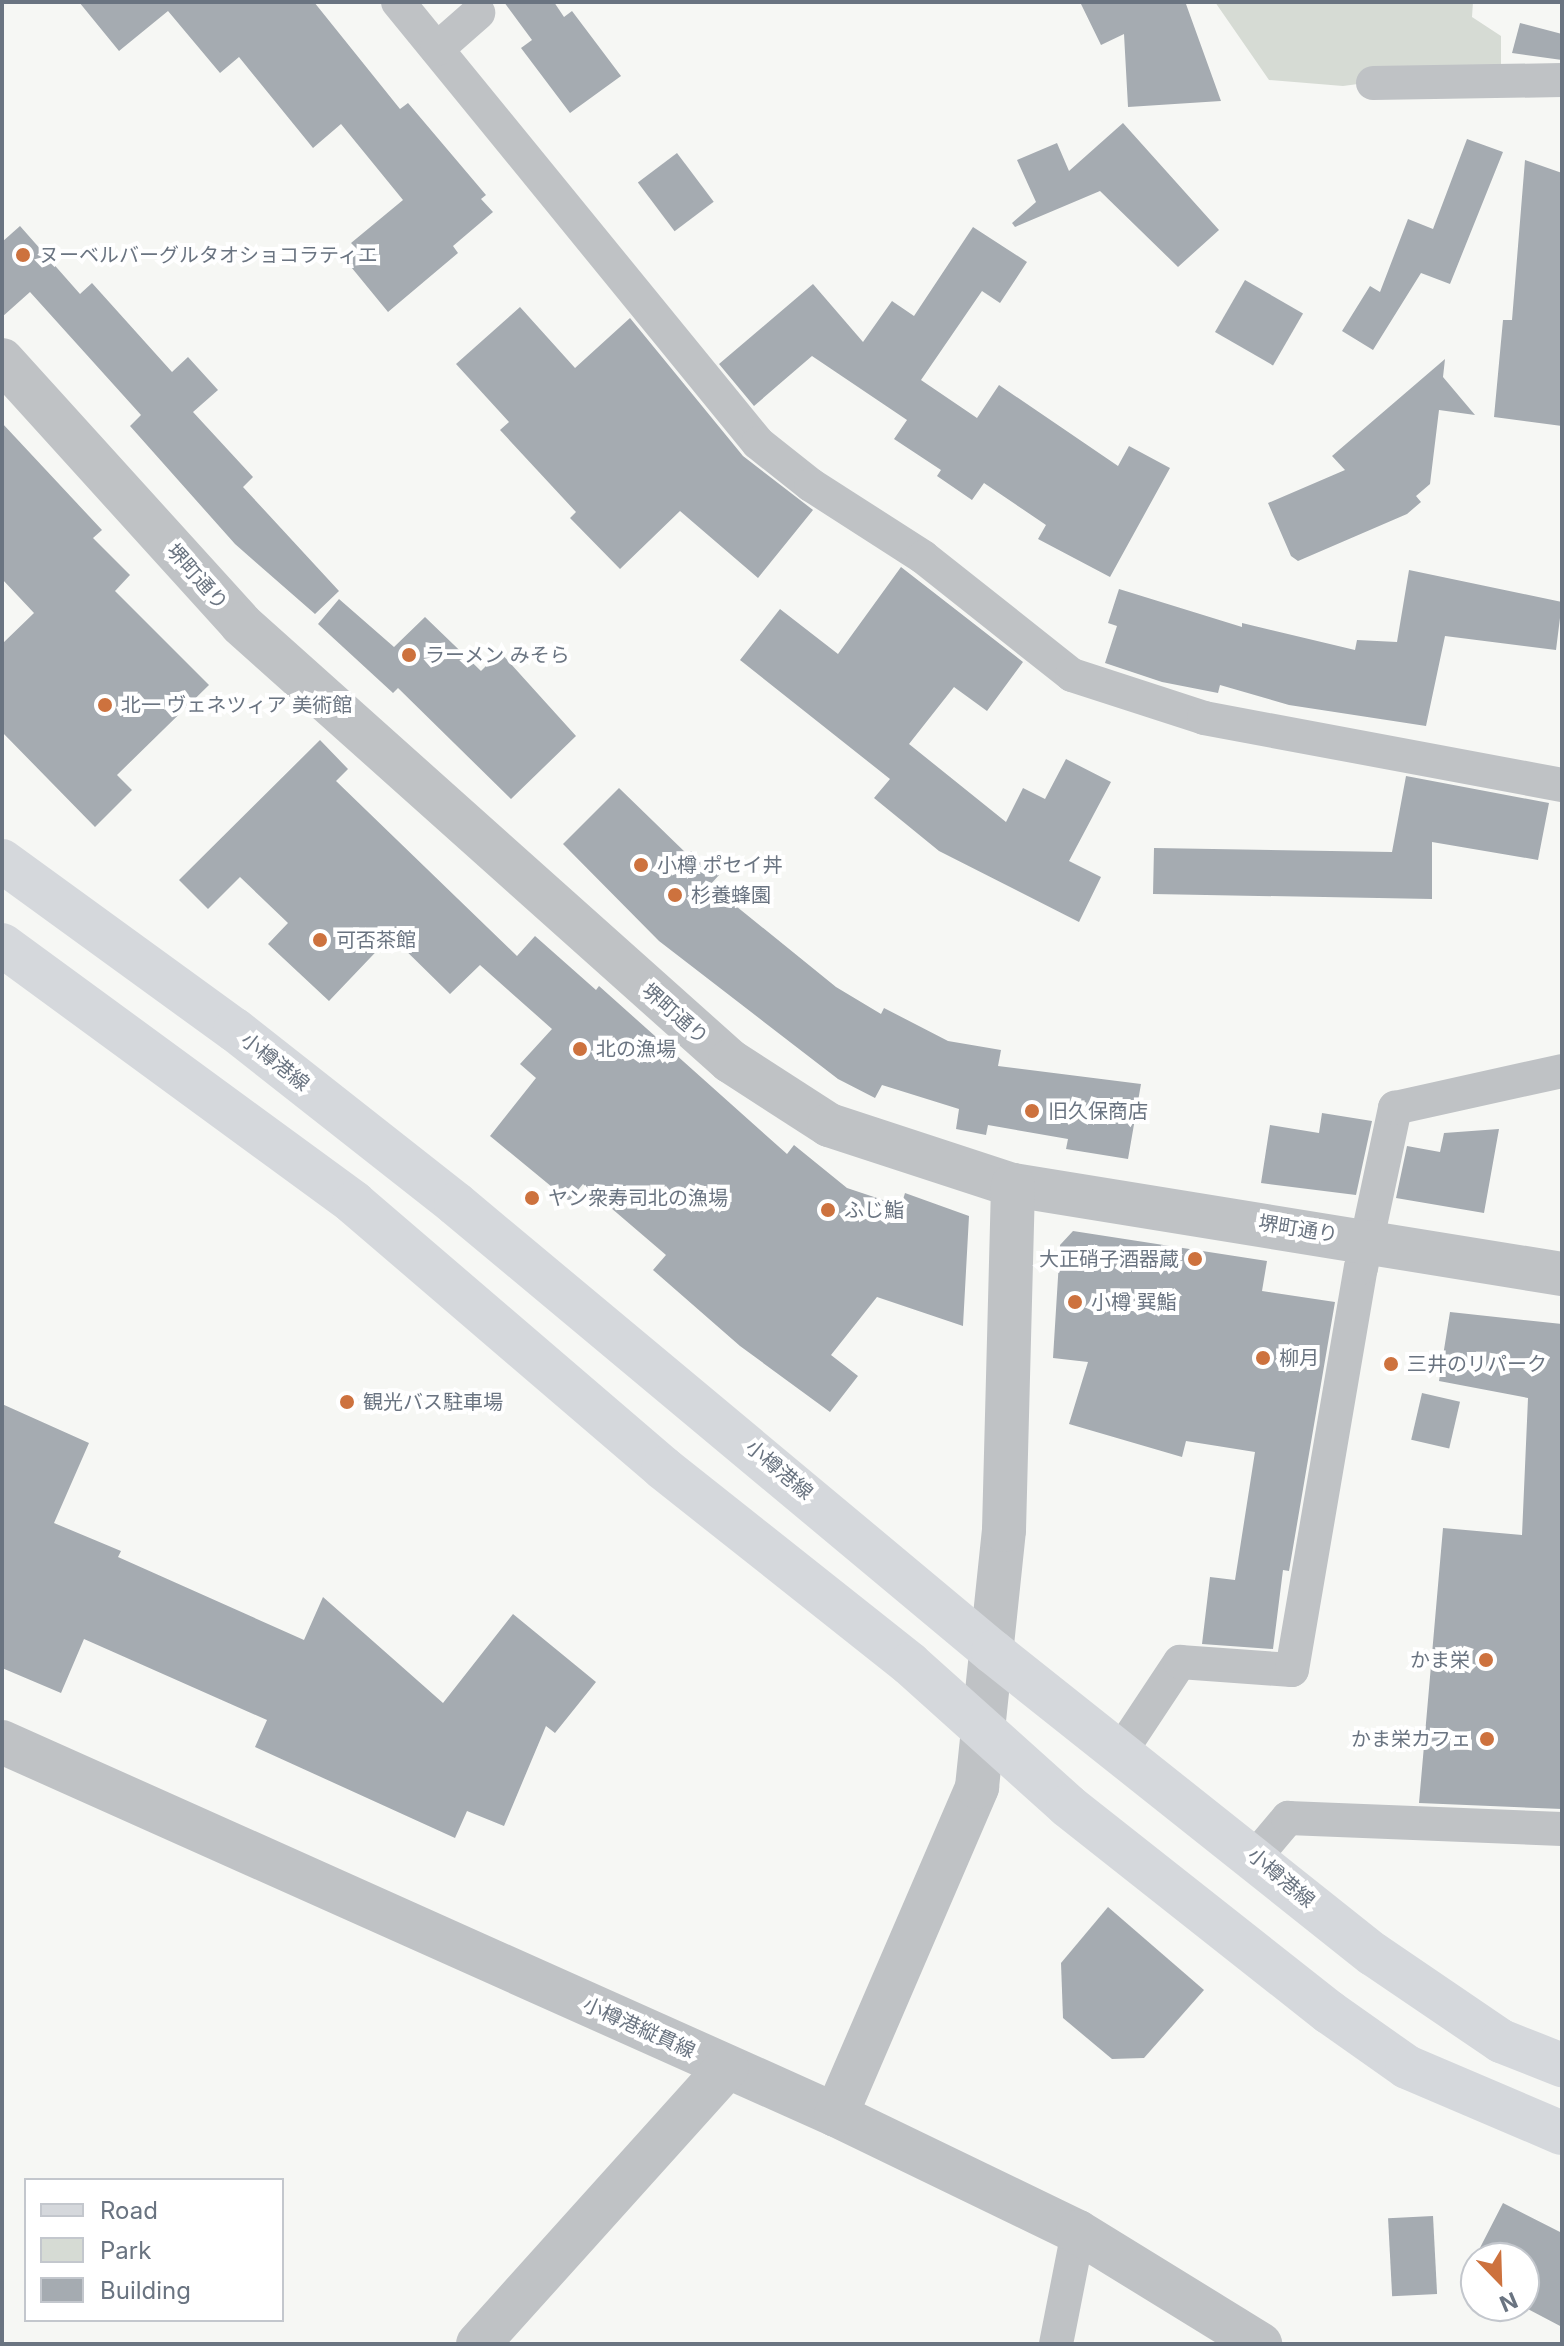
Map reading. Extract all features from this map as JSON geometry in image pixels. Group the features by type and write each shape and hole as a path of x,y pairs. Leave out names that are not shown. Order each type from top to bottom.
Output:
{"main road":[{"name":"小樽港線","path":"2,861 235,1030 456,1204 993,1652 1256,1856 1373,1954 1501,2041 1562,2065"},
{"path":"2,945 354,1203 663,1468 910,1664 1068,1806 1394,2058 1562,2133"}],"street":[{"path":"398,2 758,443 811,485 923,557 1072,675 1204,718 1562,785"},
{"path":"437,49 478,13"},
{"path":"1373,83 1562,80"},
{"name":"堺町通り","path":"2,360 241,624 730,1061 829,1125 1013,1185 1562,1274"},
{"path":"1121,1751 1180,1662 1292,1670 1367,1240 1395,1108 1562,1071"},
{"path":"836,2115 977,1787 986,1734 1004,1530 1013,1185"},
{"name":"小樽港縦貫線","path":"2,1742 836,2115 1078,2232 1260,2344"},
{"path":"1256,1856 1288,1818 1562,1829"},
{"path":"478,2344 727,2067"},
{"path":"1056,2344 1078,2232"}],"green space":[{"path":"1215,2 1473,2 1472,17 1501,36 1501,65 1343,86 1269,80"}],"building":[{"path":"79,2 314,2 400,109 408,103 486,195 481,199 493,212 453,246 458,253 388,312 347,262 360,252 351,243 403,200 341,124 313,148 239,57 220,73 168,11 119,51"},
{"path":"504,2 554,2 564,17 572,11 621,76 570,113 521,48 532,40"},
{"path":"1080,2 1190,2 1186,4 1221,101 1128,107 1124,34 1101,45"},
{"path":"1520,23 1562,34 1562,60 1512,53"},
{"path":"1123,123 1219,230 1178,267 1100,191 1015,227 1012,223 1036,202 1017,160 1057,143 1069,171"},
{"path":"1467,139 1503,152 1450,284 1421,273 1373,350 1342,331 1370,286 1380,292 1408,219 1433,229"},
{"path":"677,153 714,202 675,231 638,182"},
{"path":"1525,160 1562,173 1562,426 1494,417 1503,320 1512,320"},
{"path":"20,226 80,294 92,283 172,372 188,357 218,390 193,412 253,477 243,487 339,591 315,614 235,544 130,426 141,415 30,292 2,317 2,242"},
{"path":"973,227 1027,262 1000,303 982,291 921,380 977,418 999,385 1118,466 1129,446 1170,468 1110,577 1038,539 1046,525 984,483 972,500 937,476 941,470 894,439 907,420 812,356 754,406 719,364 813,284 863,342 892,301 914,316"},
{"path":"1245,280 1303,314 1273,365 1215,332"},
{"path":"520,307 575,368 630,318 743,456 813,510 758,578 680,511 620,569 570,518 576,512 500,430 509,422 456,364"},
{"path":"1445,359 1443,377 1475,415 1439,410 1430,484 1416,496 1421,502 1407,514 1298,561 1291,556 1268,503 1345,470 1332,456"},
{"path":"2,423 102,530 93,538 130,575 115,591 209,685 117,775 132,790 95,827 2,732 2,644 34,613 2,579"},
{"path":"901,567 1023,662 987,711 954,687 909,744 1006,822 1023,788 1045,799 1066,759 1111,782 1069,861 1101,877 1079,922 939,851 874,798 890,779 740,660 780,609 838,654"},
{"path":"1409,570 1562,602 1556,650 1445,636 1426,726 1289,705 1220,685 1218,693 1162,682 1105,663 1117,626 1108,623 1119,589 1242,627 1242,623 1355,650 1357,640 1397,642"},
{"path":"339,599 394,647 425,617 481,671 500,652 576,736 511,799 398,688 393,693 318,624"},
{"path":"320,740 348,769 336,781 517,956 535,936 596,990 599,986 787,1154 794,1145 847,1188 901,1206 905,1193 969,1216 963,1326 877,1297 831,1355 858,1376 830,1412 740,1346 653,1270 666,1255 583,1184 569,1201 490,1136 536,1078 520,1064 552,1029 480,965 450,994 391,936 329,1001 268,944 288,923 240,877 208,909 179,880"},
{"path":"1406,776 1549,803 1538,860 1432,842 1432,899 1153,894 1154,848 1392,852"},
{"path":"619,788 688,855 691,851 719,875 710,885 836,987 881,1014 884,1008 948,1041 1001,1050 998,1066 1141,1084 1128,1159 1066,1149 1068,1139 988,1125 986,1135 956,1129 959,1109 882,1085 875,1098 838,1079 659,941 563,844"},
{"path":"1322,1113 1372,1121 1356,1195 1261,1183 1270,1125 1319,1133"},
{"path":"1499,1129 1484,1213 1396,1198 1407,1146 1440,1152 1444,1133"},
{"path":"1073,1231 1267,1261 1262,1291 1335,1302 1289,1571 1283,1570 1273,1649 1202,1644 1210,1577 1235,1580 1255,1452 1186,1441 1182,1457 1069,1424 1088,1362 1053,1358 1060,1245"},
{"path":"1450,1312 1562,1324 1562,1809 1419,1803 1443,1528 1522,1535 1528,1398 1439,1381"},
{"path":"1422,1393 1460,1402 1449,1449 1411,1440"},
{"path":"2,1404 89,1443 54,1523 121,1551 118,1557 304,1640 323,1597 443,1703 513,1614 596,1682 555,1733 546,1726 504,1826 467,1811 455,1838 255,1747 267,1720 84,1639 61,1693 2,1668"},
{"path":"1108,1907 1204,1990 1144,2058 1112,2059 1063,2018 1061,1963"},
{"path":"1503,2203 1562,2233 1562,2327 1540,2315 1540,2242 1483,2242"},
{"path":"1433,2216 1437,2294 1392,2296 1388,2218"}],"place":[{"name":"ヌーベルバーグルタオショコラティエ","path":"23,255"},
{"name":"ラーメン みそら","path":"409,655"},
{"name":"北一 ヴェネツィア 美術館","path":"105,705"},
{"name":"小樽 ポセイ丼","path":"641,865"},
{"name":"杉養蜂園","path":"675,895"},
{"name":"可否茶館","path":"320,940"},
{"name":"北の漁場","path":"580,1049"},
{"name":"旧久保商店","path":"1032,1111"},
{"name":"ヤン衆寿司北の漁場","path":"532,1198"},
{"name":"ふじ鮨","path":"828,1210"},
{"name":"大正硝子酒器蔵","path":"1195,1259"},
{"name":"小樽 巽鮨","path":"1075,1302"},
{"name":"柳月","path":"1263,1358"},
{"name":"三井のリパーク","path":"1391,1364"},
{"name":"観光バス駐車場","path":"347,1402"},
{"name":"かま栄","path":"1486,1660"},
{"name":"かま栄カフェ","path":"1487,1739"}]}
